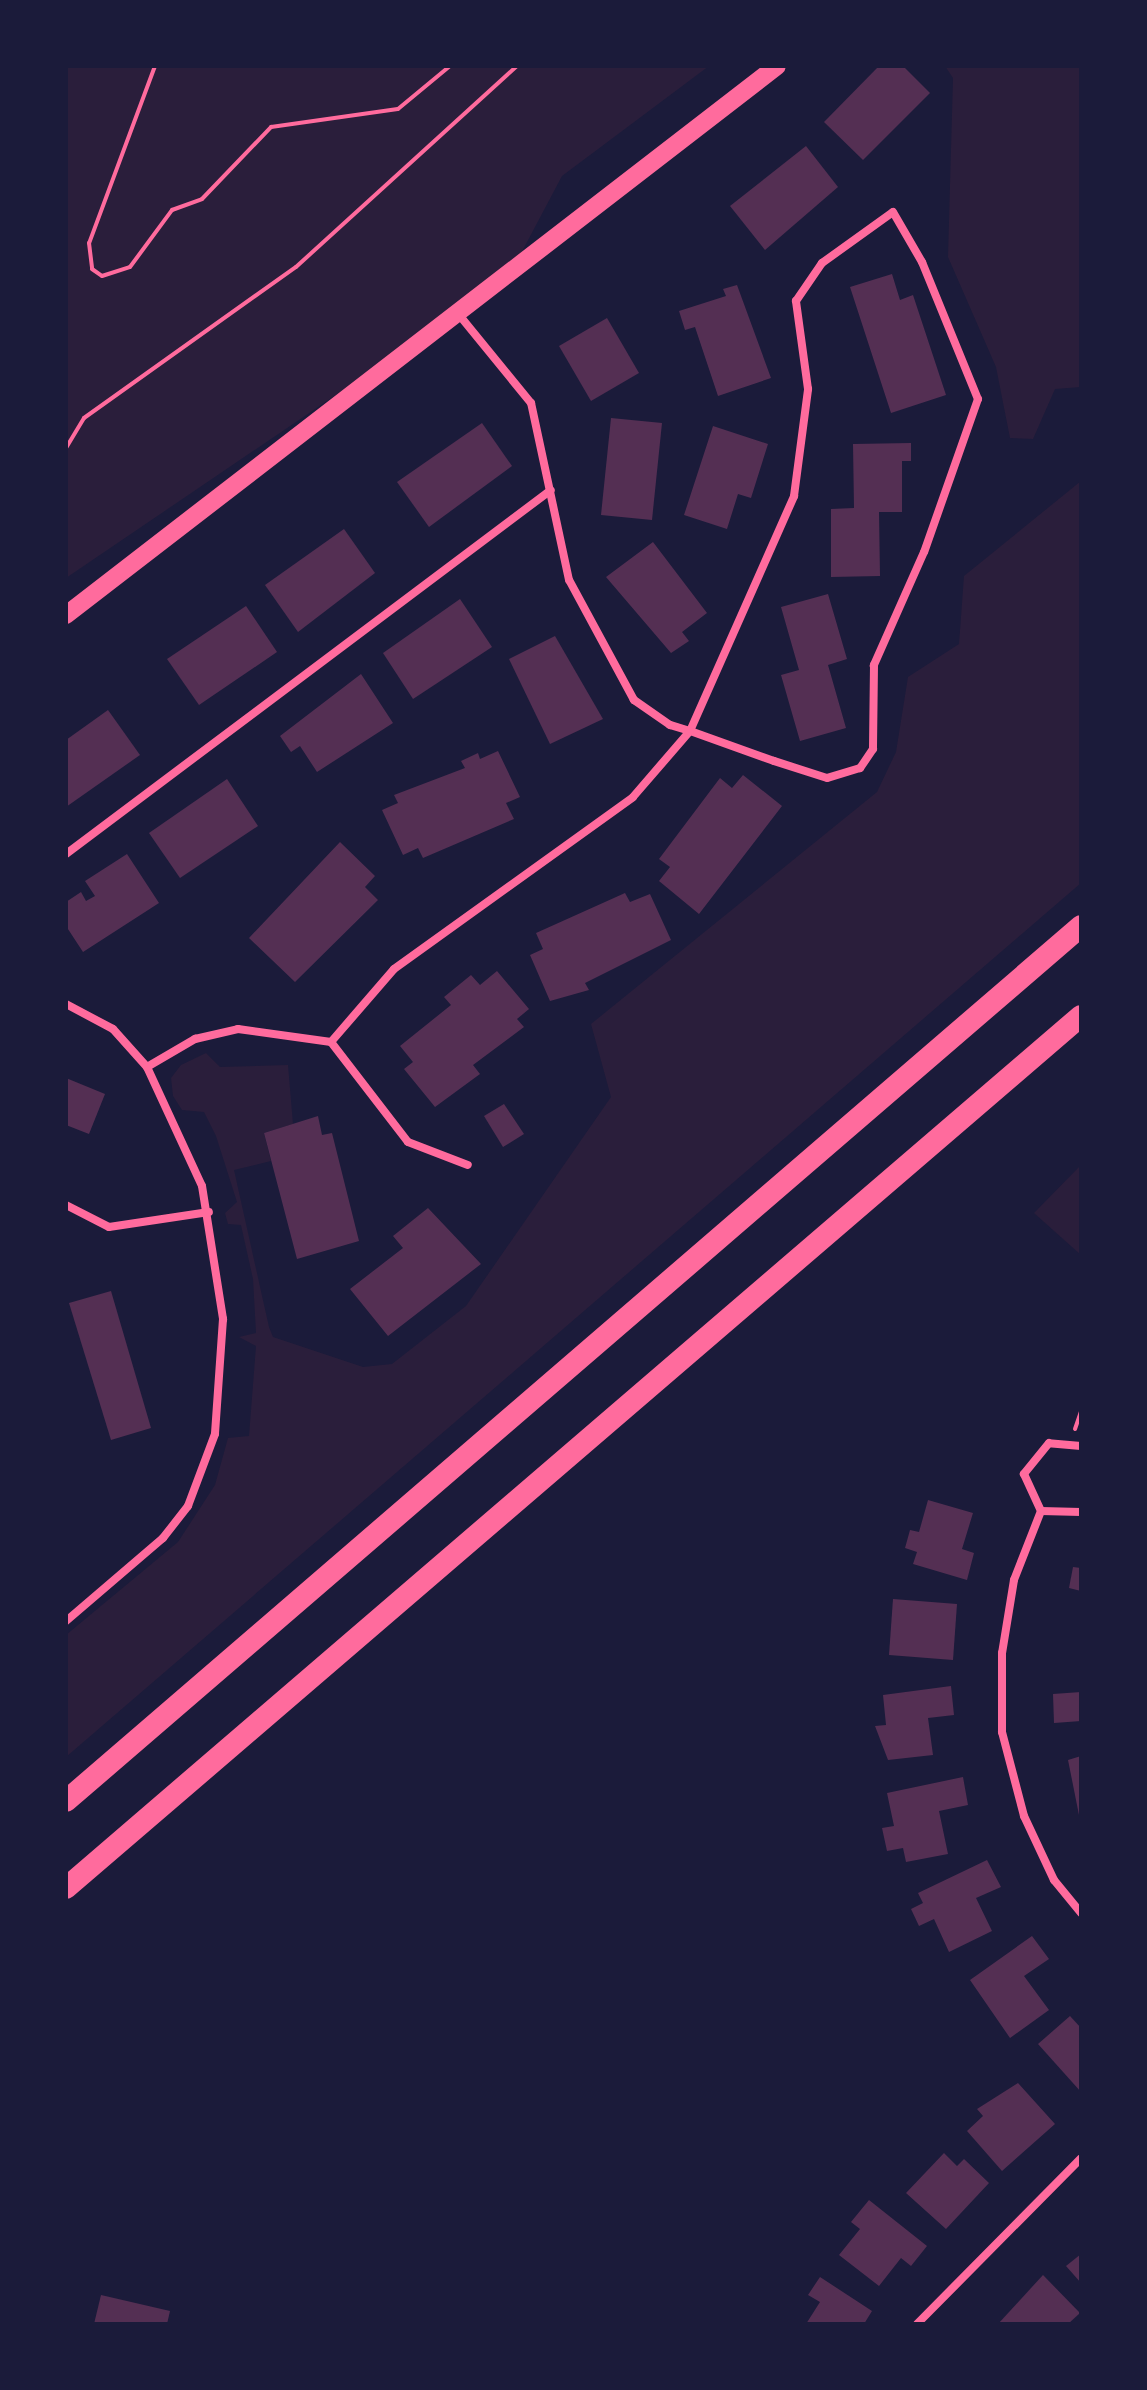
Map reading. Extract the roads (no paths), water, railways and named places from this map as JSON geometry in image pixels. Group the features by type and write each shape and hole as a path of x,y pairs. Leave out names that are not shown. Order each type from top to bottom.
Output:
{"highway":[{"path":"66,1801 1081,926"},
{"path":"66,1888 1081,1016"}],"main road":[{"path":"66,615 460,316 777,66"}],"street":[{"path":"331,1042 394,969 633,797 690,731 797,485 808,389 796,318 799,291 822,263 893,212 978,399 924,552 874,665 873,749 860,768 827,778 690,731 634,700 610,665 569,580 531,403 460,316"},
{"path":"66,854 551,490"},
{"path":"66,1004 113,1029 147,1067 209,1212 223,1319 206,1466 163,1538 66,1621"},
{"path":"147,1067 195,1039 238,1029 331,1042 389,1125 430,1155 468,1165"},
{"path":"66,1205 109,1227 209,1212"},
{"path":"1041,1511 1025,1488 1028,1461 1049,1443 1071,1442 1081,1446"},
{"path":"1041,1511 1081,1512"},
{"path":"1041,1511 1014,1580 1002,1653 1002,1732 1024,1816 1054,1880 1081,1913"},
{"path":"917,2324 1081,2158"}]}
